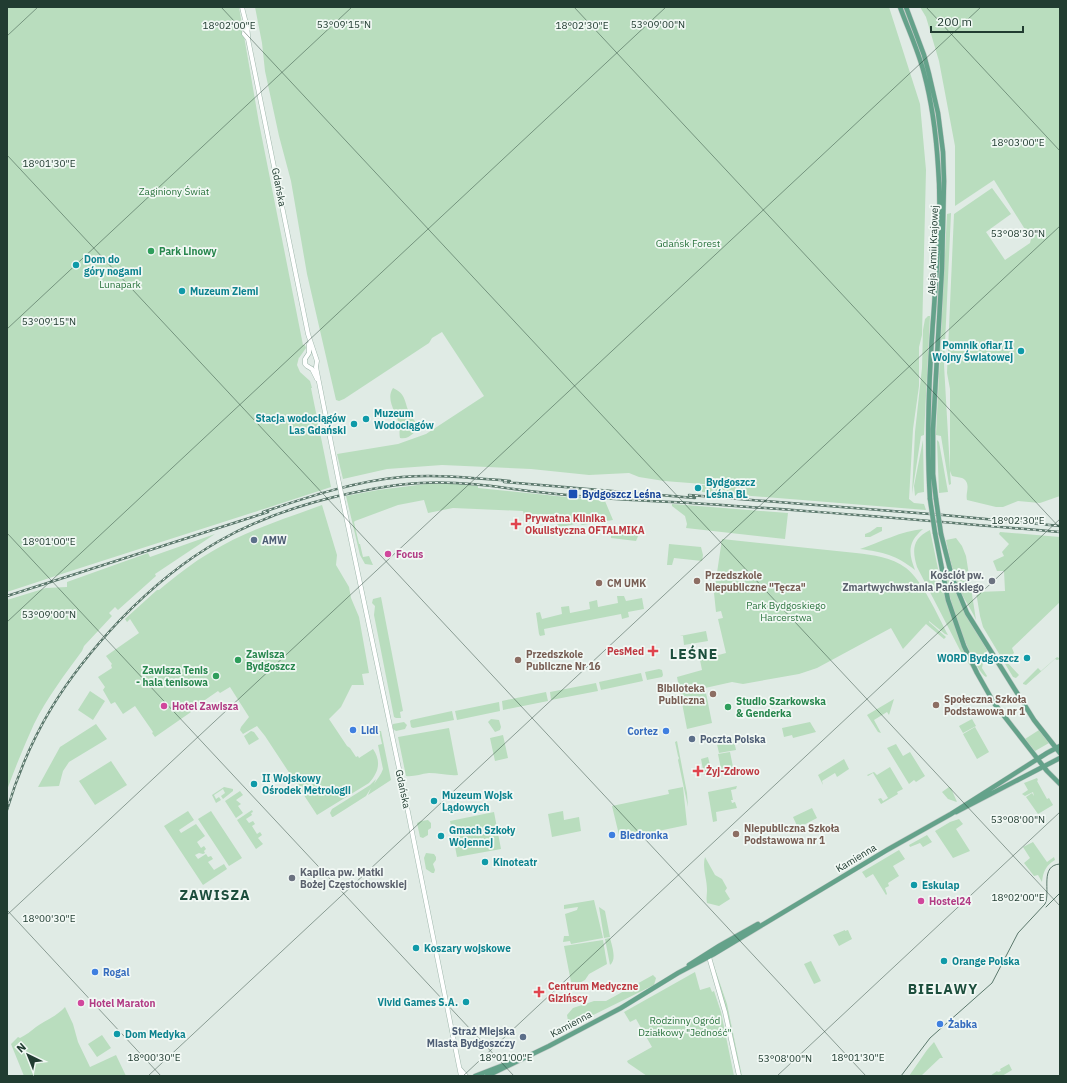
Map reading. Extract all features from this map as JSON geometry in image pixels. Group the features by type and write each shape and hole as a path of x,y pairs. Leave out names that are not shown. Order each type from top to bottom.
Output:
{"main road":[{"name":"Gdańska","path":"242,7 245,24 249,33 248,39 308,334 314,357"},
{"name":"Aleja Armii Krajowej","path":"900,7 925,78 932,112 938,166 939,227 928,403 928,461 930,499 935,534 948,600 964,646 994,703 1043,767 1060,784"},
{"name":"Aleja Armii Krajowej","path":"906,7 924,55 929,74 938,112 943,152 944,181 942,268 933,422 933,474 941,534 952,578 967,613 1034,720 1058,747 1060,753"},
{"name":"Gdańska","path":"308,334 310,351 308,356"},
{"path":"308,356 314,357 317,361 316,365 320,386 314,372 305,364 305,360 308,356"},
{"path":"310,368 316,365"},
{"name":"Gdańska","path":"320,386 461,1076"},
{"name":"Kamienna","path":"487,1076 621,1008 913,834 951,814 1058,747"},
{"path":"1030,764 1032,752"},
{"name":"Kamienna","path":"951,814 968,807 1060,758"},
{"path":"710,954 739,1076"},
{"name":"Kamienna","path":"475,1076 534,1053"},
{"path":"460,1069 466,1076"}],"green space":[{"path":"7,7 239,7 259,123 303,345 305,345 306,348 299,357 297,365 300,372 310,381 312,388 331,487 7,592"},
{"name":"Gdańsk Forest","path":"255,7 889,7 920,104 926,170 922,335 919,347 919,386 913,429 909,499 914,503 924,504 926,510 702,492 702,485 755,488 664,481 639,477 629,473 589,475 531,469 442,465 387,469 343,479 337,454 398,444 426,434 484,396 442,332 432,338 429,343 344,399 339,401 336,400 307,274 291,181 279,136 265,71 262,43"},
{"path":"920,7 1060,7 1060,496 1040,503 1018,501 1003,507 996,507 967,500 967,482 965,480 952,476 950,471 951,484 949,485 941,436 936,435 947,214 951,213 944,365 950,470 950,389 947,373 954,214 992,188 1011,214 986,232 1005,260 1030,243 1031,239 994,180 955,206 955,146 939,61 926,17"},
{"path":"930,316 924,435 921,436 912,494 915,432 922,368 923,330 925,319"},
{"path":"393,388 401,393 411,416 422,429 416,431 407,438 400,438 398,420 390,397"},
{"path":"923,440 924,492 918,493 915,496 914,486"},
{"path":"937,440 939,442 948,492 939,493"},
{"path":"426,484 459,484 478,486 478,488 605,501 613,520 582,525 579,523 558,528 556,515 524,515 523,511 453,508 428,513 424,500 398,505 354,522 363,557 369,556 373,565 365,564 360,555 346,496"},
{"path":"672,504 788,513 785,539 686,528 687,524 685,516 672,506"},
{"name":"Zawisza Bydgoszcz","path":"322,505 337,555 336,565 349,587 351,598 359,617 369,673 362,674 364,685 352,685 341,707 329,719 356,757 358,756 359,758 373,749 376,754 378,767 375,775 369,783 317,815 257,726 243,734 240,730 249,717 230,687 220,693 218,691 155,737 135,706 123,714 115,702 111,704 103,690 105,687 98,677 112,668 112,664 106,656 139,633 130,619 127,622 125,619 157,590 197,561 237,538"},
{"path":"877,527 882,527 882,531 870,537 865,537 865,534"},
{"path":"923,529 914,538 910,553 915,570 902,561 889,555 876,551 860,549 899,534"},
{"path":"930,530 941,583 952,618 978,677 962,654 917,567 914,555 915,546 920,537"},
{"path":"611,531 628,531 639,534 636,541 611,538"},
{"path":"1000,532 1060,537 1060,602 1012,648 1014,653 1006,661 1019,675 1016,678 1013,677 983,627 976,592 1005,591 1004,571 997,571 993,561 1004,556 1002,552 1009,544 999,534"},
{"path":"215,534 155,574 156,576 118,610 115,607 109,613 112,616 84,646 82,651 56,686 39,714 7,790 7,600 46,588 67,587 67,582 148,553 150,557"},
{"path":"956,538 962,546 966,556 976,620 961,593 951,563 946,540"},
{"name":"Park Bydgoskiego Harcerstwa","path":"722,539 863,554 882,557 894,561 906,568 924,589 948,635 929,621 946,637 944,639 926,624 903,649 891,628 817,668 799,674 743,684 732,682 705,688 712,723 687,729 677,677 702,670 700,660 726,653 718,619 723,618 721,611 716,612 714,593"},
{"path":"669,544 701,547 703,555 702,561 674,558 672,565 667,565"},
{"path":"947,579 950,580 965,613 987,650 982,663 982,668 987,676 986,677 975,662 961,632 951,601"},
{"path":"617,596 624,596 626,601 642,598 644,609 628,612 629,617 622,619 621,614 544,629 545,635 540,636 536,613 540,612 542,619 562,614 561,607 569,606 570,613 590,609 589,602 597,600 598,607 618,603"},
{"path":"381,597 403,711 400,712 401,718 394,717 374,615 375,606 372,603 373,599"},
{"path":"706,631 708,641 684,645 683,636 680,636"},
{"path":"1057,657 1060,657 1060,659 1055,659 1026,685 1023,684 1038,668 1041,671"},
{"path":"659,669 662,670 662,677 647,680 645,672"},
{"path":"641,673 643,681 601,690 599,682"},
{"path":"596,683 598,691 551,700 550,692"},
{"path":"90,691 105,701 93,720 78,710"},
{"path":"546,692 548,701 503,710 502,701"},
{"path":"894,699 889,715 887,712 874,720 881,733 878,732 867,715"},
{"path":"499,702 500,711 457,720 455,711"},
{"path":"452,711 454,720 413,728 411,727 411,720"},
{"path":"491,719 499,720 501,727 500,730 495,732 488,722"},
{"path":"972,719 976,726 963,733 959,726"},
{"path":"404,722 407,725 405,729 396,731 393,729 393,724"},
{"path":"810,722 816,732 793,738 792,735 784,737 782,728"},
{"path":"96,724 107,739 69,762 63,771 59,786 38,787 60,747"},
{"path":"975,727 989,752 977,759 963,734"},
{"path":"449,728 458,775 429,773 406,776 398,737"},
{"path":"1039,730 1049,743 1035,751 1025,739"},
{"path":"251,731 254,732 259,739 249,745 244,736"},
{"path":"379,731 381,731 391,780 368,795 371,788 366,796 332,817 330,813 332,809 370,785 376,779 374,784 381,773 383,769 378,745 382,744"},
{"path":"503,735 508,758 495,761 490,738"},
{"path":"733,737 736,750 719,753 716,740"},
{"path":"677,741 687,793 688,807 675,742"},
{"path":"896,744 903,756 910,752 925,776 916,782 914,780 909,784 887,748"},
{"path":"730,752 734,772 722,774 718,754"},
{"path":"708,757 712,773 704,775 701,759"},
{"path":"844,759 849,769 837,777 835,773 822,781 823,785 818,775"},
{"path":"111,761 127,785 95,805 79,781"},
{"path":"890,767 903,789 897,792 898,794 881,804 878,799 881,798 883,801 888,798 873,773 868,776 867,775 874,772 877,775"},
{"path":"1037,778 1037,781 1047,799 1049,798 1053,805 1038,814 1026,797 1032,793 1034,796 1033,792 1025,796 1022,794 1028,790 1024,783"},
{"path":"737,786 736,789 731,790 733,800 731,800 732,803 735,802 737,808 716,812 717,821 713,822 708,792"},
{"path":"224,787 233,789 233,791 223,799 221,796 225,793 223,789 214,795 216,799 219,797 221,800 216,803 212,795"},
{"path":"683,787 687,825 620,839 612,806 669,794 668,790"},
{"path":"949,787 951,788 957,802 948,799 942,792"},
{"path":"240,791 243,795 236,800 241,804 238,806 243,813 236,818 225,801"},
{"path":"812,808 817,818 798,828 793,817"},
{"path":"252,810 252,815 246,819 249,823 253,821 255,824 252,826 257,834 260,832 262,835 258,838 263,844 256,849 237,820"},
{"path":"188,811 194,820 179,830 181,833 196,824 205,836 197,842 201,848 204,846 206,849 204,851 205,853 195,855 198,859 206,854 208,857 211,856 213,859 208,862 214,870 224,864 227,869 203,885 164,826"},
{"path":"211,811 242,858 229,866 198,819"},
{"path":"563,811 564,820 579,817 581,831 552,837 548,814"},
{"path":"494,812 501,849 457,857 450,821"},
{"path":"959,819 963,824 956,829 970,851 953,858 935,831 950,822"},
{"path":"428,820 431,823 431,828 428,830 428,835 423,838 420,837 417,823"},
{"path":"927,835 932,842 923,847 920,843 910,847 909,845"},
{"path":"1033,842 1047,862 1054,857 1055,860 1049,864 1046,869 1042,882 1038,875 1034,876 1024,863 1030,858 1023,847"},
{"path":"899,850 905,859 893,866 899,876 888,883 889,886 885,888 886,895 873,874 866,878 862,872"},
{"path":"426,853 434,854 436,857 433,864 435,870 434,873 426,869 424,858"},
{"path":"705,857 715,875 722,879 727,888 725,891 730,899 719,906 707,903 707,886 704,865"},
{"path":"594,900 603,938 571,944 570,941 563,942 564,936 569,936 565,914 577,910 578,907 564,909 564,905"},
{"path":"599,907 605,911 610,937 604,938"},
{"path":"848,930 852,939 839,946 833,935"},
{"path":"610,938 614,956 610,965 605,939"},
{"path":"603,940 607,964 589,974 585,980 572,987 564,946"},
{"path":"811,961 821,981 814,984 804,964"},
{"path":"713,963 727,1004 742,1076 726,1009"},
{"name":"Rodzinny Ogród Działkowy \"Jedność\"","path":"695,972 700,990 710,987 712,992 714,991 721,1012 734,1076 647,1076 627,1061 652,1047 636,1019 630,1022 624,1012"},
{"path":"653,975 656,978 654,985 569,1027 567,1015 573,1008 594,1001 606,1001"},
{"path":"65,1007 73,1024 78,1042 90,1067 116,1055 126,1076 24,1076 11,1044 18,1037 20,1038 24,1036"},
{"path":"102,1035 111,1048 97,1057 88,1044"},
{"path":"934,1042 943,1058 940,1058 921,1076 909,1076 927,1050"},
{"path":"1009,1064 1012,1070 1002,1076 990,1076 997,1071 1001,1071 1000,1069"}],"tram line":[{"path":"901,1076 930,1038 992,983 1018,933 1045,904 1047,899 1048,874 1050,869 1060,864"},
{"path":"1046,907 1060,893"}],"railway":[{"path":"263,512 332,490 384,479 429,476 510,481"},
{"path":"504,482 695,498"},
{"path":"7,810 16,782 38,731 66,685 82,663 131,609 179,567 205,549 233,533 262,520 322,500 390,486 421,483 475,484 593,497 816,512 1060,532"},
{"path":"689,495 943,515 1060,526"},
{"path":"7,596 268,512"}],"place":[{"name":"Park Linowy","path":"151,251"},
{"name":"Dom do góry nogami","path":"76,265"},
{"name":"Muzeum Ziemi","path":"182,291"},
{"name":"Pomnik ofiar II Wojny Światowej","path":"1021,351"},
{"name":"Muzeum Wodociągów","path":"366,419"},
{"name":"Stacja wodociągów Las Gdański","path":"354,424"},
{"name":"Bydgoszcz Leśna BL","path":"698,488"},
{"name":"Bydgoszcz Leśna","path":"573,494"},
{"name":"Prywatna Klinika Okulistyczna OFTALMIKA","path":"516,524"},
{"name":"AMW","path":"254,540"},
{"name":"Focus","path":"388,554"},
{"name":"Przedszkole Niepubliczne \"Tęcza\"","path":"697,581"},
{"name":"Kościół pw. Zmartwychwstania Pańskiego","path":"992,581"},
{"name":"CM UMK","path":"599,583"},
{"name":"PesMed","path":"653,651"},
{"name":"WORD Bydgoszcz","path":"1027,658"},
{"name":"Zawisza Bydgoszcz","path":"238,660"},
{"name":"Przedszkole Publiczne Nr 16","path":"518,660"},
{"name":"Zawisza Tenis - hala tenisowa","path":"216,676"},
{"name":"Biblioteka Publiczna","path":"713,694"},
{"name":"Społeczna Szkoła Podstawowa nr 1","path":"936,705"},
{"name":"Hotel Zawisza","path":"164,706"},
{"name":"Studio Szarkowska & Genderka","path":"728,707"},
{"name":"Lidl","path":"353,730"},
{"name":"Cortez","path":"666,731"},
{"name":"Poczta Polska","path":"692,739"},
{"name":"Żyj-Zdrowo","path":"698,771"},
{"name":"II Wojskowy Ośrodek Metrologii","path":"254,784"},
{"name":"Muzeum Wojsk Lądowych","path":"434,801"},
{"name":"Niepubliczna Szkoła Podstawowa nr 1","path":"736,834"},
{"name":"Biedronka","path":"612,835"},
{"name":"Gmach Szkoły Wojennej","path":"441,836"},
{"name":"Kinoteatr","path":"485,862"},
{"name":"Kaplica pw. Matki Bożej Częstochowskiej","path":"292,878"},
{"name":"Eskulap","path":"914,885"},
{"name":"Hostel24","path":"921,901"},
{"name":"Koszary wojskowe","path":"416,948"},
{"name":"Orange Polska","path":"944,961"},
{"name":"Rogal","path":"95,972"},
{"name":"Centrum Medyczne Gizińscy","path":"539,992"},
{"name":"Vivid Games S.A.","path":"466,1002"},
{"name":"Hotel Maraton","path":"81,1003"},
{"name":"Żabka","path":"940,1024"},
{"name":"Dom Medyka","path":"117,1034"},
{"name":"Straż Miejska Miasta Bydgoszczy","path":"523,1037"}],"district":[{"name":"LEŚNE","path":"694,654"},
{"name":"ZAWISZA","path":"215,895"},
{"name":"BIELAWY","path":"943,989"}],"park label":[{"name":"Zaginiony Świat","path":"174,191"},
{"name":"Lunapark","path":"120,284"}]}
